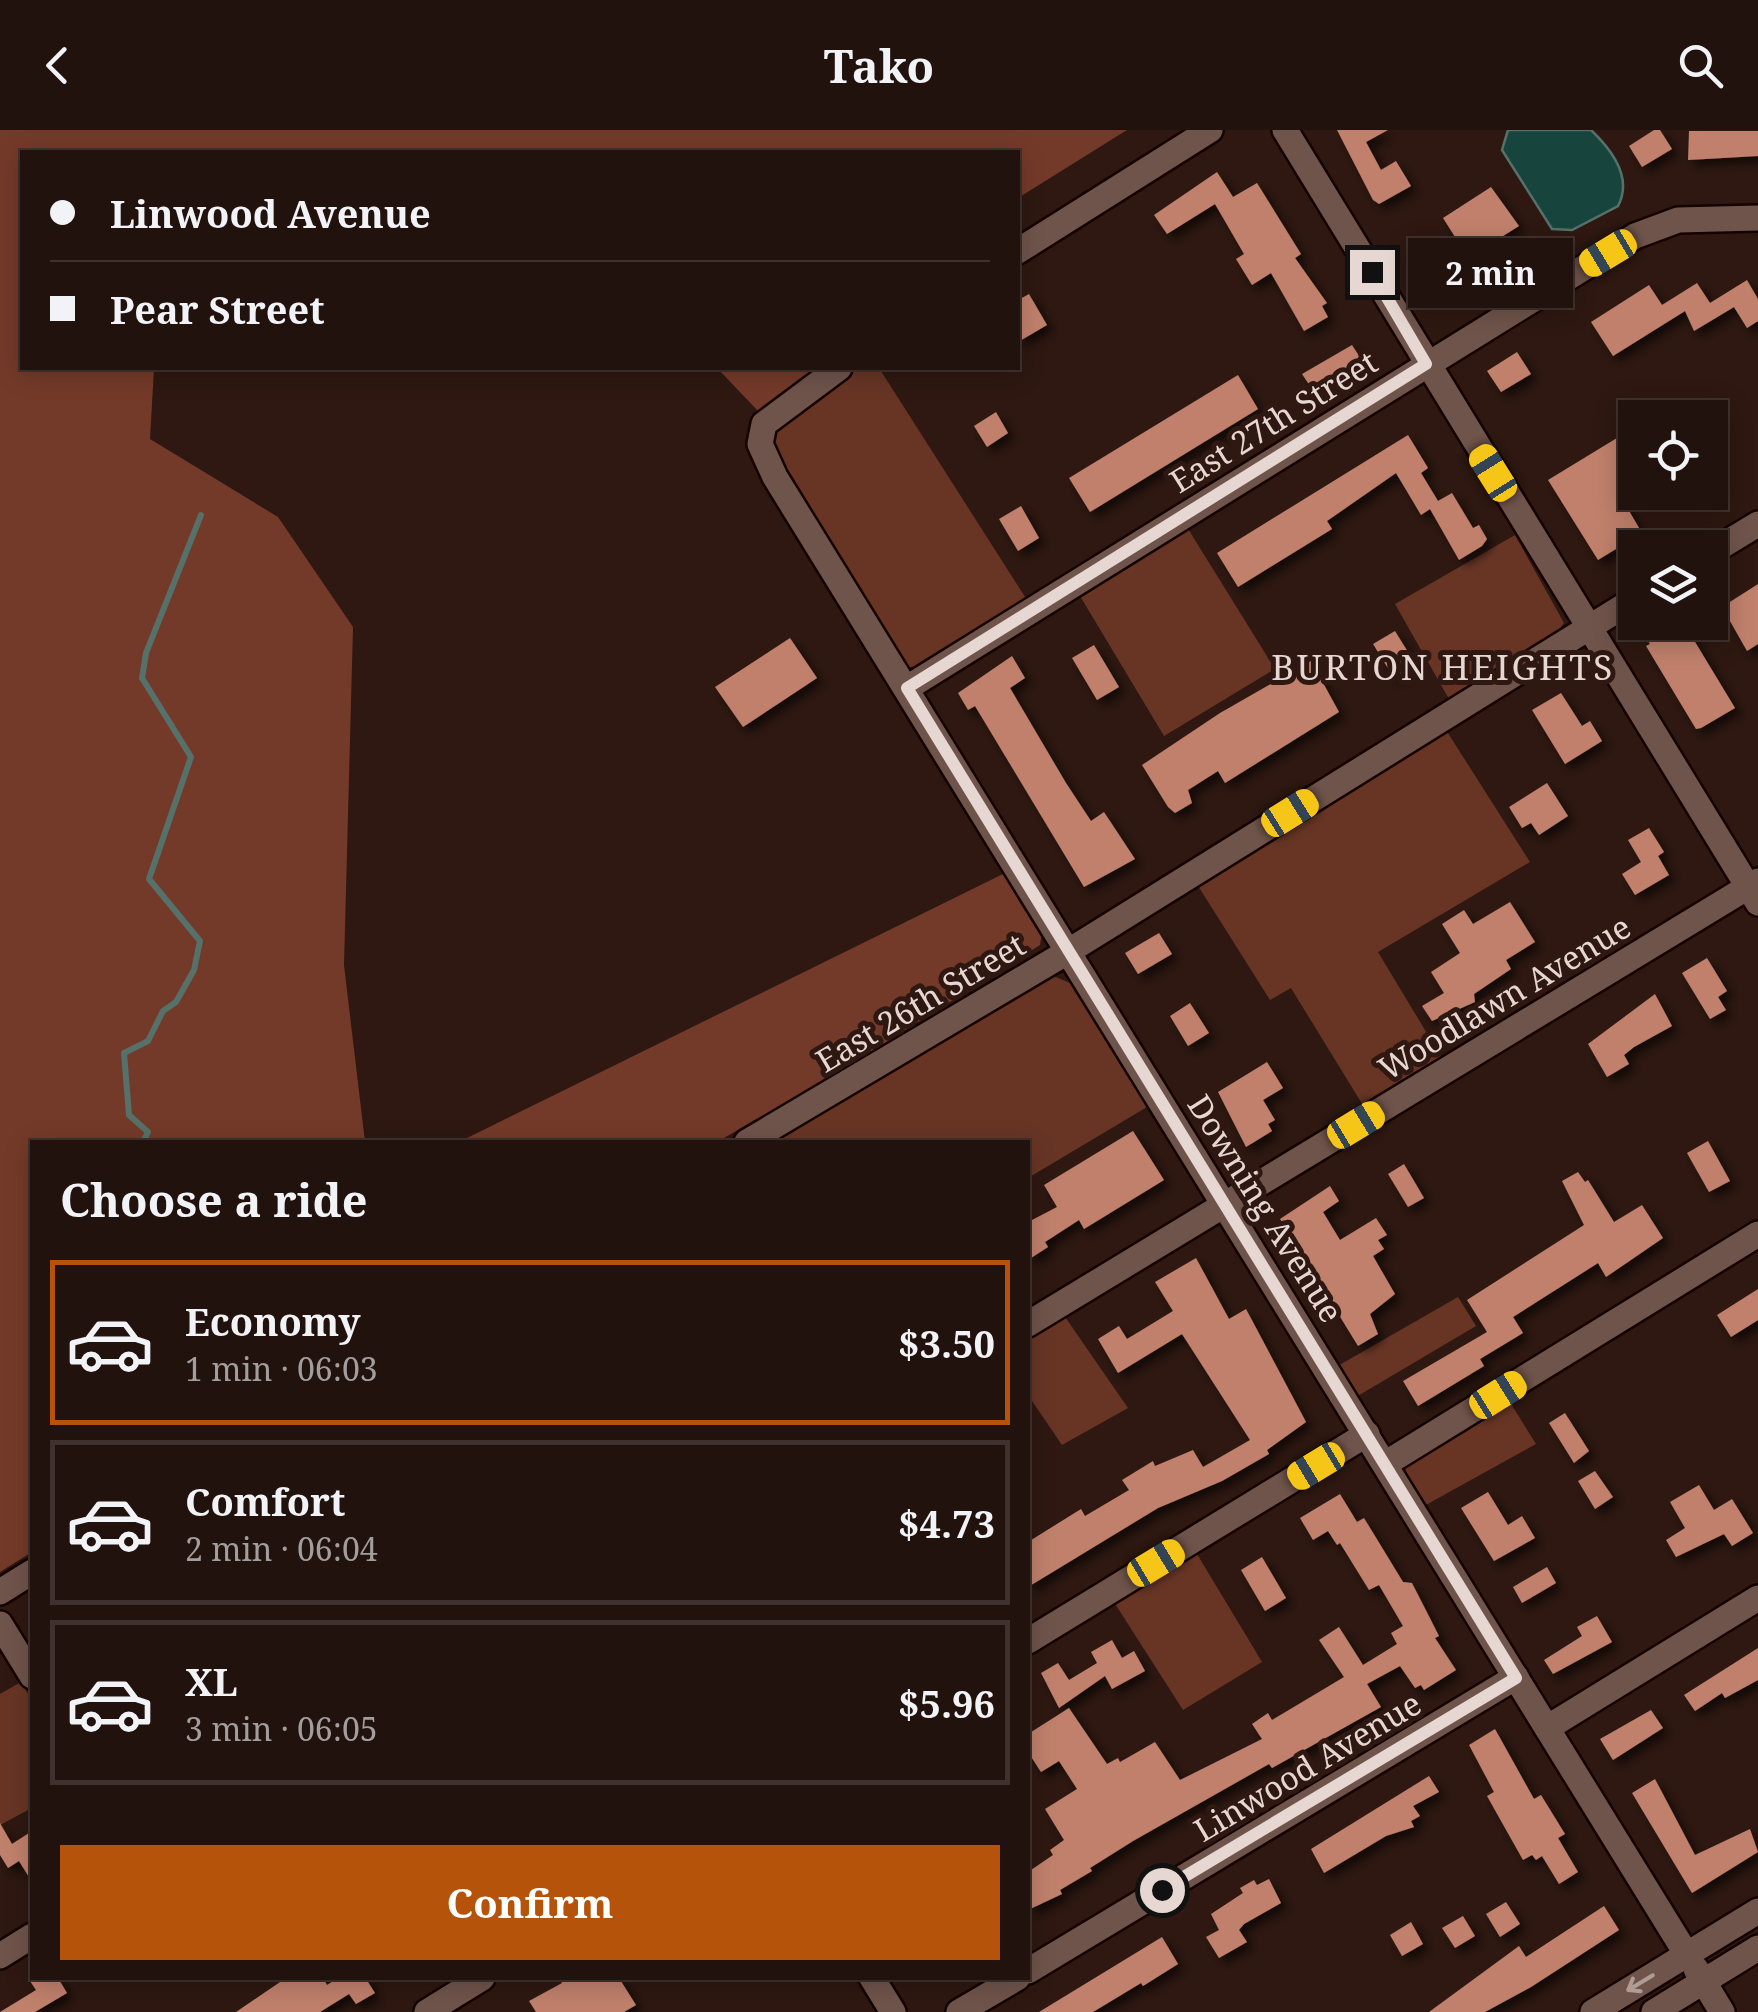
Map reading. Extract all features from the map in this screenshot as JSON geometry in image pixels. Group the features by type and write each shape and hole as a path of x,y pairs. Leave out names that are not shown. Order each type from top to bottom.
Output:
{"street":[{"path":"1020,250 1210,130"},
{"path":"1286,130 1588,627 1755,890"},
{"name":"East 27th Street","path":"907,688 1636,236 1678,220 1758,218"},
{"name":"Downing Avenue","path":"837,370 769,418 758,437 775,478 1722,2012"},
{"path":"1728,542 1758,524"},
{"name":"East 26th Street","path":"750,1140 1069,950 1618,609"},
{"name":"Woodlawn Avenue","path":"1030,1323 1755,890"},
{"path":"1385,1464 1758,1234"},
{"path":"1030,1640 1367,1434"},
{"path":"0,1592 30,1573"},
{"path":"1547,1728 1758,1598"},
{"path":"0,1624 30,1673"},
{"name":"Linwood Avenue","path":"1030,1970 1516,1678"},
{"path":"1593,2012 1758,1910"},
{"path":"0,1956 30,1937"},
{"path":"1654,2012 1758,1948"},
{"path":"427,2012 479,1980"},
{"path":"873,1980 894,2012"},
{"path":"960,2012 1014,1980"}],"shaded area":[{"path":"0,130 1127,130 1020,197 1020,150 20,150 20,370 154,370 150,439 278,517 353,627 344,965 365,1140 30,1140 30,1553 0,1572"},
{"path":"719,370 820,370 759,412"},
{"path":"851,370 880,370 1027,600 919,667 906,667 773,449 782,423 816,392"},
{"path":"1185,524 1275,669 1164,736 1077,591"},
{"path":"1515,535 1564,623 1556,633 1449,699 1395,604"},
{"path":"1446,730 1530,862 1378,952 1443,1060 1364,1107 1291,988 1270,1000 1195,881"},
{"path":"1005,873 1042,932 1040,945 834,1075 720,1140 463,1140"},
{"path":"1051,975 1070,983 1147,1107 1030,1177 1030,1140 772,1140"},
{"path":"1458,1297 1476,1326 1356,1397 1336,1367"},
{"path":"1063,1314 1128,1408 1062,1445 1030,1398 1030,1335"},
{"path":"1508,1399 1536,1444 1424,1506 1405,1477 1406,1463"},
{"path":"1194,1549 1262,1662 1183,1710 1112,1599"},
{"path":"21,1682 30,1698 30,1813 28,1810 0,1825 0,1694"}],"water":[{"path":"1508,130 1591,130 1618,165 1623,185 1618,206 1572,230 1552,229 1502,150"}],"building":[{"path":"1337,130 1388,130 1366,142 1381,170 1396,161 1411,186 1379,204 1373,200"},
{"path":"1660,130 1672,149 1642,167 1629,146"},
{"path":"1689,131 1758,131 1758,156 1688,160"},
{"path":"1217,172 1233,197 1257,183 1301,254 1295,258 1327,303 1322,306 1328,317 1304,331 1271,273 1252,285 1236,259 1244,254 1215,204 1167,234 1154,215"},
{"path":"1491,187 1519,226 1495,241 1502,253 1488,262 1476,243 1464,251 1443,218"},
{"path":"1747,280 1758,299 1758,321 1747,328 1734,307 1694,331 1685,311 1613,356 1591,322 1649,285 1662,305 1697,283 1710,303"},
{"path":"1029,294 1047,325 1020,341 1020,299"},
{"path":"1352,345 1363,362 1316,395 1302,374"},
{"path":"1517,352 1531,374 1501,392 1487,371"},
{"path":"1238,375 1258,409 1090,512 1069,478"},
{"path":"996,412 1008,433 987,447 974,426"},
{"path":"1408,435 1428,468 1421,473 1438,501 1452,493 1473,528 1479,525 1487,539 1482,546 1459,560 1430,509 1421,515 1396,473 1327,521 1332,529 1238,587 1217,553"},
{"path":"1618,437 1618,510 1629,510 1640,530 1618,530 1618,548 1598,560 1548,480"},
{"path":"1021,506 1039,538 1018,551 999,519"},
{"path":"1758,584 1758,644 1747,651 1728,618 1728,603"},
{"path":"1395,631 1416,665 1394,678 1373,644"},
{"path":"790,638 817,678 743,727 715,687"},
{"path":"1648,640 1694,640 1735,708 1696,729 1646,646 1650,644"},
{"path":"1094,645 1119,687 1097,700 1072,658"},
{"path":"1012,656 1025,678 1010,688 1066,783 1091,821 1104,812 1135,859 1084,887 975,706 968,710 958,693"},
{"path":"1311,661 1339,712 1225,783 1218,771 1188,790 1192,803 1175,813 1168,807 1142,765 1220,713"},
{"path":"1561,693 1582,726 1590,721 1602,741 1565,764 1532,710"},
{"path":"1547,783 1568,816 1539,835 1531,823 1522,828 1509,807"},
{"path":"1649,828 1664,852 1658,856 1669,875 1635,895 1622,874 1641,862 1628,840"},
{"path":"1510,902 1535,942 1506,960 1511,969 1474,994 1475,1002 1432,1021 1422,1006 1444,993 1431,972 1460,953 1442,924 1464,910 1473,924"},
{"path":"1159,933 1172,954 1138,974 1125,953"},
{"path":"1707,958 1727,991 1718,997 1726,1010 1710,1019 1682,973"},
{"path":"1655,994 1672,1026 1634,1047 1624,1055 1629,1064 1607,1077 1588,1044"},
{"path":"1190,1003 1209,1033 1188,1046 1170,1016"},
{"path":"1267,1062 1283,1088 1263,1100 1275,1120 1268,1124 1272,1131 1246,1147 1218,1092"},
{"path":"1133,1131 1164,1180 1084,1229 1079,1220 1045,1242 1048,1247 1030,1259 1030,1216 1032,1220 1057,1207 1044,1185"},
{"path":"1708,1141 1730,1181 1709,1192 1687,1153"},
{"path":"1404,1164 1424,1198 1408,1207 1388,1174"},
{"path":"1578,1172 1585,1182 1588,1180 1614,1222 1642,1205 1663,1238 1606,1277 1598,1263 1513,1317 1523,1333 1480,1359 1484,1366 1418,1406 1403,1381 1487,1332 1467,1300 1584,1225 1562,1181"},
{"path":"1330,1186 1339,1201 1323,1212 1340,1240 1376,1218 1387,1235 1378,1240 1384,1249 1373,1256 1395,1294 1370,1314 1378,1334 1358,1346 1280,1219"},
{"path":"1196,1258 1229,1319 1246,1309 1306,1422 1267,1450 1269,1454 1222,1481 1158,1508 1030,1586 1030,1541 1081,1509 1085,1516 1129,1490 1122,1480 1153,1461 1155,1466 1193,1450 1203,1467 1250,1440 1182,1334 1118,1373 1098,1339 1119,1326 1127,1339 1173,1311 1155,1282"},
{"path":"1758,1289 1758,1320 1731,1337 1717,1315"},
{"path":"1565,1413 1589,1451 1574,1463 1549,1423"},
{"path":"1595,1471 1613,1497 1595,1509 1578,1481"},
{"path":"1699,1485 1714,1510 1732,1499 1753,1533 1732,1546 1724,1534 1676,1557 1666,1540 1685,1528 1670,1502"},
{"path":"1488,1492 1508,1525 1522,1516 1535,1538 1494,1561 1461,1508"},
{"path":"1340,1494 1357,1522 1364,1518 1403,1582 1412,1583 1439,1636 1435,1638 1456,1670 1424,1690 1421,1685 1415,1688 1400,1666 1367,1684 1381,1707 1272,1768 1269,1764 1133,1841 1060,1890 1062,1894 1030,1909 1030,1871 1053,1855 1050,1850 1064,1840 1045,1809 1077,1789 1059,1761 1041,1772 1030,1755 1030,1733 1069,1708 1107,1764 1118,1758 1120,1762 1155,1742 1180,1780 1262,1739 1252,1724 1268,1713 1272,1720 1344,1677 1319,1640 1339,1627 1363,1665 1397,1644 1391,1633 1403,1626 1379,1585 1369,1590 1340,1543 1337,1545 1328,1531 1313,1540 1300,1518"},
{"path":"1262,1557 1286,1598 1265,1611 1241,1570"},
{"path":"1547,1567 1556,1583 1522,1603 1513,1587"},
{"path":"1597,1616 1612,1642 1553,1674 1544,1660 1582,1636 1577,1627"},
{"path":"1112,1640 1122,1658 1134,1651 1145,1671 1112,1689 1105,1676 1059,1708 1041,1673 1058,1663 1069,1680 1097,1663 1091,1652"},
{"path":"1758,1648 1758,1680 1725,1698 1722,1693 1695,1711 1684,1695"},
{"path":"1651,1710 1663,1728 1613,1760 1600,1739"},
{"path":"1495,1729 1534,1799 1541,1795 1565,1834 1558,1838 1578,1872 1559,1884 1542,1856 1536,1860 1532,1855 1523,1860 1487,1796 1494,1792 1469,1745"},
{"path":"1429,1776 1439,1792 1413,1806 1420,1816 1411,1821 1414,1827 1386,1836 1324,1873 1311,1849"},
{"path":"1655,1779 1695,1855 1750,1829 1758,1852 1692,1893 1632,1793"},
{"path":"0,1823 12,1844 30,1832 30,1879 19,1861 8,1868 0,1855"},
{"path":"1269,1879 1281,1903 1244,1924 1239,1930 1247,1942 1219,1958 1206,1937 1219,1930 1211,1914 1243,1893 1240,1888 1254,1880 1257,1885"},
{"path":"1506,1902 1520,1924 1500,1937 1486,1914"},
{"path":"1604,1906 1619,1930 1531,1987 1485,2012 1429,2012 1519,1946 1526,1957"},
{"path":"1463,1916 1475,1936 1455,1948 1442,1928"},
{"path":"1411,1922 1423,1944 1402,1956 1390,1935"},
{"path":"1162,1937 1178,1964 1143,1986 1141,1983 1093,2012 1039,2012"},
{"path":"28,1978 59,1980 67,1993 35,2012 0,2012 36,1990"},
{"path":"283,1980 324,1980 327,1985 335,1980 372,1980 368,1982 375,1993 356,2004 349,1994 320,2012 236,2012"},
{"path":"560,1980 620,1980 636,2005 624,2012 536,2012 529,2001 562,1983"}],"waterway":[{"path":"144,1140 148,1132 129,1115 124,1053 148,1041 163,1011 176,1002 194,970 200,941 149,879 191,757 142,678 146,653 201,515"}],"district":[{"name":"BURTON HEIGHTS","path":"1443,666"}],"route":[{"path":"1162,1890 1516,1678 907,688 1426,364 1372,272"}]}
